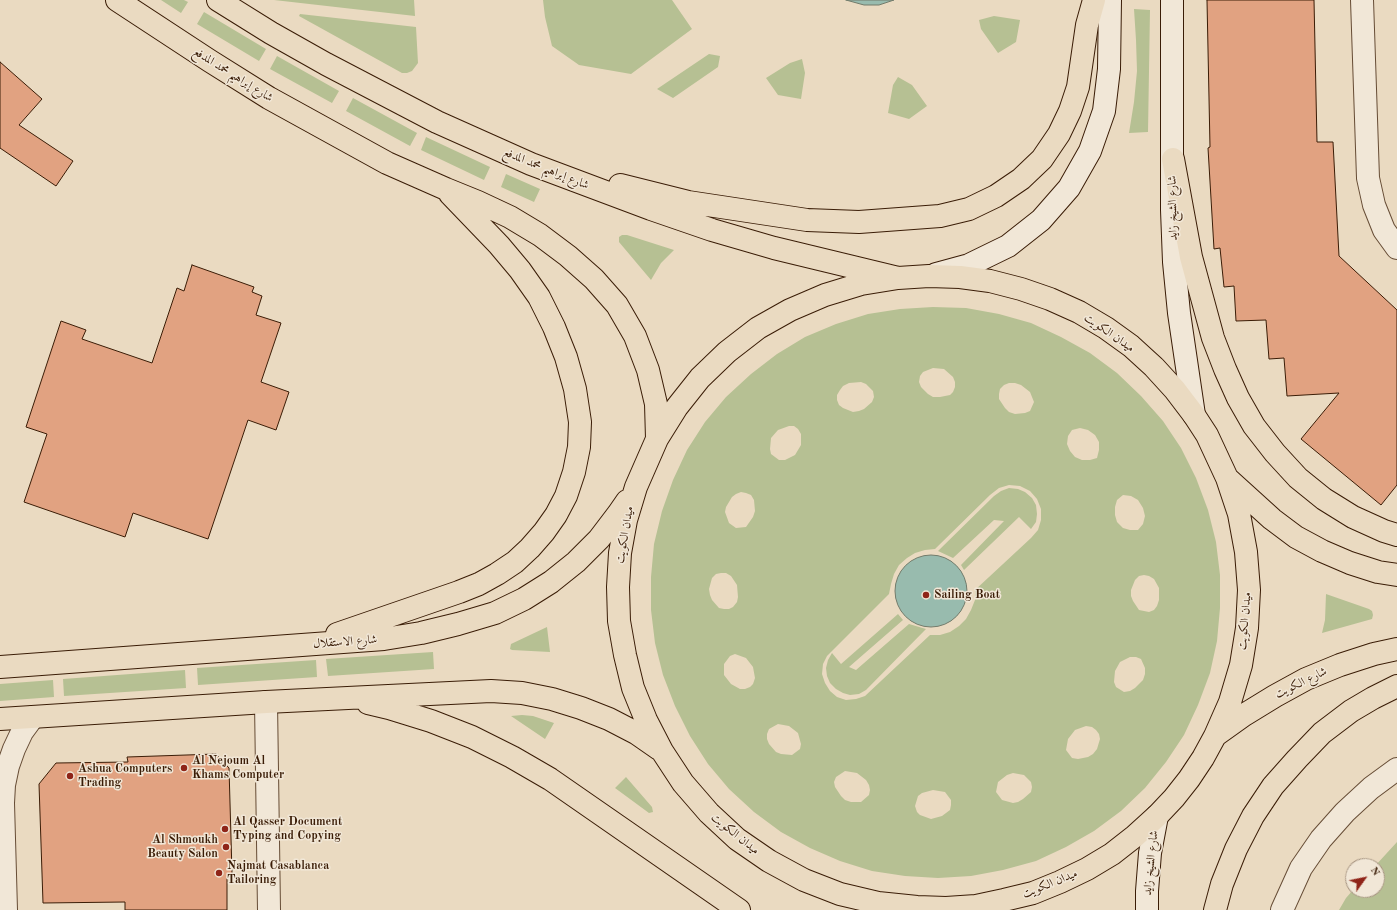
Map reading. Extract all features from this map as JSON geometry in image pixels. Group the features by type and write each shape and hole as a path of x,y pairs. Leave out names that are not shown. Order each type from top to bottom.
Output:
{"main road":[{"name":"شارع إبراهيم محمد المدفع","path":"117,0 269,98 387,163 510,217 540,235 568,256 594,280 617,305 635,336 648,370 656,404 657,439"},
{"name":"شارع إبراهيم محمد المدفع","path":"218,0 271,33 381,94 444,125 531,164 651,210 712,230 794,253 898,278"},
{"path":"531,164 688,202 808,220 866,222 940,216 969,209 996,196 1021,180 1042,159 1059,134 1070,111 1078,87 1087,25 1094,0"},
{"path":"929,276 969,265 1008,246 1041,220 1069,188 1090,151 1104,111 1109,69 1110,0"},
{"name":"شارع الشيخ زايد","path":"1172,0 1172,210 1175,269 1179,313 1194,415"},
{"path":"1362,0 1368,178 1374,204 1384,230 1397,248"},
{"path":"1173,159 1191,257 1213,338 1224,369 1251,421 1275,453 1298,478 1324,499 1353,517 1384,531 1397,535"},
{"path":"308,645 459,592 479,584 497,574 515,562 544,532 556,515 566,496 574,472 579,447 580,422 573,383 566,357 554,327 539,297 520,270 499,245 446,189"},
{"name":"ميدان الكويت","path":"929,276 960,277 990,281 1021,289 1050,299 1079,312 1106,328 1131,346 1154,367 1170,384 1194,415 1207,435 1227,478 1239,514 1246,552 1249,590 1247,628 1241,665 1230,702 1215,736 1203,758 1174,798 1157,816 1112,854 1067,879 1033,893 976,906 919,909 878,903 840,894 804,880 770,861 738,839 708,813 683,783 662,751 646,720 633,688 624,655 619,621 618,587 620,553 626,520 636,487 657,439 677,407 700,378 728,352 758,328 790,310 825,295 861,284 898,278 929,276"},
{"path":"1227,478 1260,509 1296,536 1322,551 1350,563 1378,572 1397,575"},
{"name":"شارع الاستقلال","path":"0,667 384,639 421,633 458,624 495,613 524,599 551,582 576,562 604,533 636,487"},
{"name":"شارع الكويت","path":"1215,736 1244,715 1306,679 1340,665 1374,654 1397,649"},
{"path":"1215,910 1222,884 1236,849 1253,816 1273,786 1322,733 1351,711 1397,686"},
{"path":"0,719 266,702 491,691 522,693 559,701 581,708 609,719 636,733 662,751"},
{"path":"346,698 431,720 472,737 512,757 550,779 739,910"},
{"path":"266,702 269,910"},
{"path":"6,910 3,803 4,785 8,766 14,749 22,732 33,717"},
{"path":"1282,910 1301,868 1321,839 1350,807 1371,788 1397,768"},
{"name":"شارع الشيخ زايد","path":"1147,910 1150,853 1157,816"}],"shaded area":[{"path":"161,0 184,0 188,2 181,13"},
{"path":"274,0 414,0 415,16"},
{"path":"543,0 672,0 692,29 631,74 579,65 552,46 545,17"},
{"path":"846,0 894,0 879,5 864,5"},
{"path":"1134,9 1150,10 1148,132 1129,133 1137,71"},
{"path":"204,12 266,49 259,61 197,24"},
{"path":"300,14 416,27 418,63 412,71 402,73 299,16"},
{"path":"994,16 1020,20 1016,42 998,53 981,29 979,20"},
{"path":"709,54 720,56 718,67 673,98 657,89"},
{"path":"277,56 339,91 332,103 270,69"},
{"path":"802,59 805,73 801,99 778,95 766,78 790,63"},
{"path":"898,77 912,85 927,106 909,119 888,113 893,85"},
{"path":"353,98 417,133 410,146 346,111"},
{"path":"426,137 490,167 484,180 421,150"},
{"path":"506,174 540,189 534,202 501,187"},
{"path":"622,235 627,235 674,250 661,263 651,280 619,242 619,237"},
{"path":"933,307 966,308 999,314 1031,323 1090,353 1117,373 1141,396 1163,421 1181,448 1196,478 1208,510 1216,542 1220,575 1220,608 1217,641 1210,673 1198,705 1184,735 1166,762 1145,788 1121,811 1094,831 1066,847 1036,861 1003,870 971,876 938,878 905,876 872,871 840,861 810,848 781,832 754,812 729,789 708,764 690,736 675,706 663,675 655,643 651,610 651,577 654,544 662,511 673,480 687,450 705,422 726,397 751,374 777,354 805,337 836,324 868,314 900,309","holes":["933,368 944,369 953,377 955,387 950,395 933,397 921,387 919,382 920,376 923,372","861,382 866,384 873,391 874,397 872,402 864,409 853,412 839,405 837,395 843,386 849,383","1015,383 1021,385 1030,392 1034,402 1030,411 1015,414 1009,412 1005,408 999,399 1000,389 1004,385","789,426 794,426 801,434 801,445 795,455 785,460 779,460 771,454 771,438 778,430","1080,428 1088,430 1095,435 1099,442 1097,458 1082,460 1075,457 1067,444 1068,436 1072,430","1009,485 1020,486 1030,491 1037,499 1041,509 1041,520 1038,530 975,590 975,600 971,610 966,619 959,626 950,632 940,635 930,635 865,696 846,700 837,697 830,691 822,674 823,664 827,656 889,594 894,574 899,565 915,553 935,549 999,488","741,492 751,495 754,500 755,511 746,527 736,528 729,523 725,512 726,507 732,497","1123,495 1131,496 1138,500 1143,508 1145,516 1143,524 1138,530 1130,530 1123,528 1117,522 1115,515 1117,500","726,573 731,576 737,585 737,602 729,609 719,608 712,600 709,589 712,578 716,574","1144,575 1154,579 1159,588 1159,600 1157,606 1154,610 1149,612 1139,610 1133,601 1131,590 1135,580 1139,576","735,654 746,658 753,667 755,678 750,687 740,689 731,684 724,675 724,664 730,656","1130,657 1141,659 1145,668 1145,674 1143,680 1135,688 1124,692 1116,687 1114,682 1115,671 1120,662","778,724 789,726 798,733 801,744 800,749 792,755 781,754 776,752 769,744 767,739 769,729","1086,726 1092,727 1099,734 1100,739 1097,749 1088,757 1078,759 1072,758 1066,750 1068,739 1075,730","845,771 857,773 866,780 870,790 869,795 861,802 851,802 845,800 835,787 834,782 836,777","1013,773 1024,775 1031,782 1031,792 1023,799 1013,803 1002,800 996,792 998,782 1007,775","933,790 945,792 951,800 950,810 942,816 931,819 920,815 915,806 918,796 922,793"]},
{"path":"1009,488 1018,489 1025,492 1032,498 1036,505 1036,522 1031,529 1019,517 964,570 961,565 1004,521 994,520 953,558 938,551 994,496"},
{"path":"924,555 938,555 945,557 957,565 965,577 967,591 965,605 957,617 945,625 938,627 924,627 917,625 905,617 897,605 895,598 895,584 897,577 905,565 917,557"},
{"path":"1326,594 1369,609 1372,611 1372,619 1322,633 1325,620"},
{"path":"898,614 903,620 849,667 856,670 909,624 926,629 866,690 859,694 850,695 836,689 830,683 826,668 832,653 841,664"},
{"path":"547,627 550,652 510,649 511,644"},
{"path":"433,652 434,669 328,676 326,659"},
{"path":"316,660 317,677 198,685 197,668"},
{"path":"185,670 186,688 64,696 63,679"},
{"path":"53,680 54,697 0,701 0,684"},
{"path":"511,716 533,716 554,723 545,739"},
{"path":"626,777 652,807 653,812 649,813 615,788"},
{"path":"1397,842 1397,910 1339,910 1346,898 1385,898 1385,858 1382,858"}],"building":[{"path":"1207,0 1314,0 1317,142 1333,142 1339,256 1397,310 1397,485 1381,505 1301,439 1339,393 1287,396 1284,358 1269,359 1266,320 1236,321 1234,286 1224,287 1220,248 1214,249 1208,148 1210,147"},
{"path":"0,62 42,99 19,125 73,161 56,186 0,148"},
{"path":"192,265 254,287 252,292 262,296 256,315 281,323 261,382 289,392 276,430 248,420 208,539 133,513 125,537 24,502 47,434 26,427 61,321 86,330 82,339 152,363 177,288 184,291"},
{"path":"216,754 229,768 232,873 227,878 227,910 125,910 125,902 43,903 39,784 56,763 128,762 127,757"}],"place":[{"name":"Sailing Boat","path":"926,595"},
{"name":"Al Nejoum Al Khams Computer","path":"184,768"},
{"name":"Ashua Computers Trading","path":"70,776"},
{"name":"Al Qasser Document Typing and Copying","path":"225,829"},
{"name":"Al Shmoukh Beauty Salon","path":"226,847"},
{"name":"Najmat Casablanca Tailoring","path":"219,873"}]}
